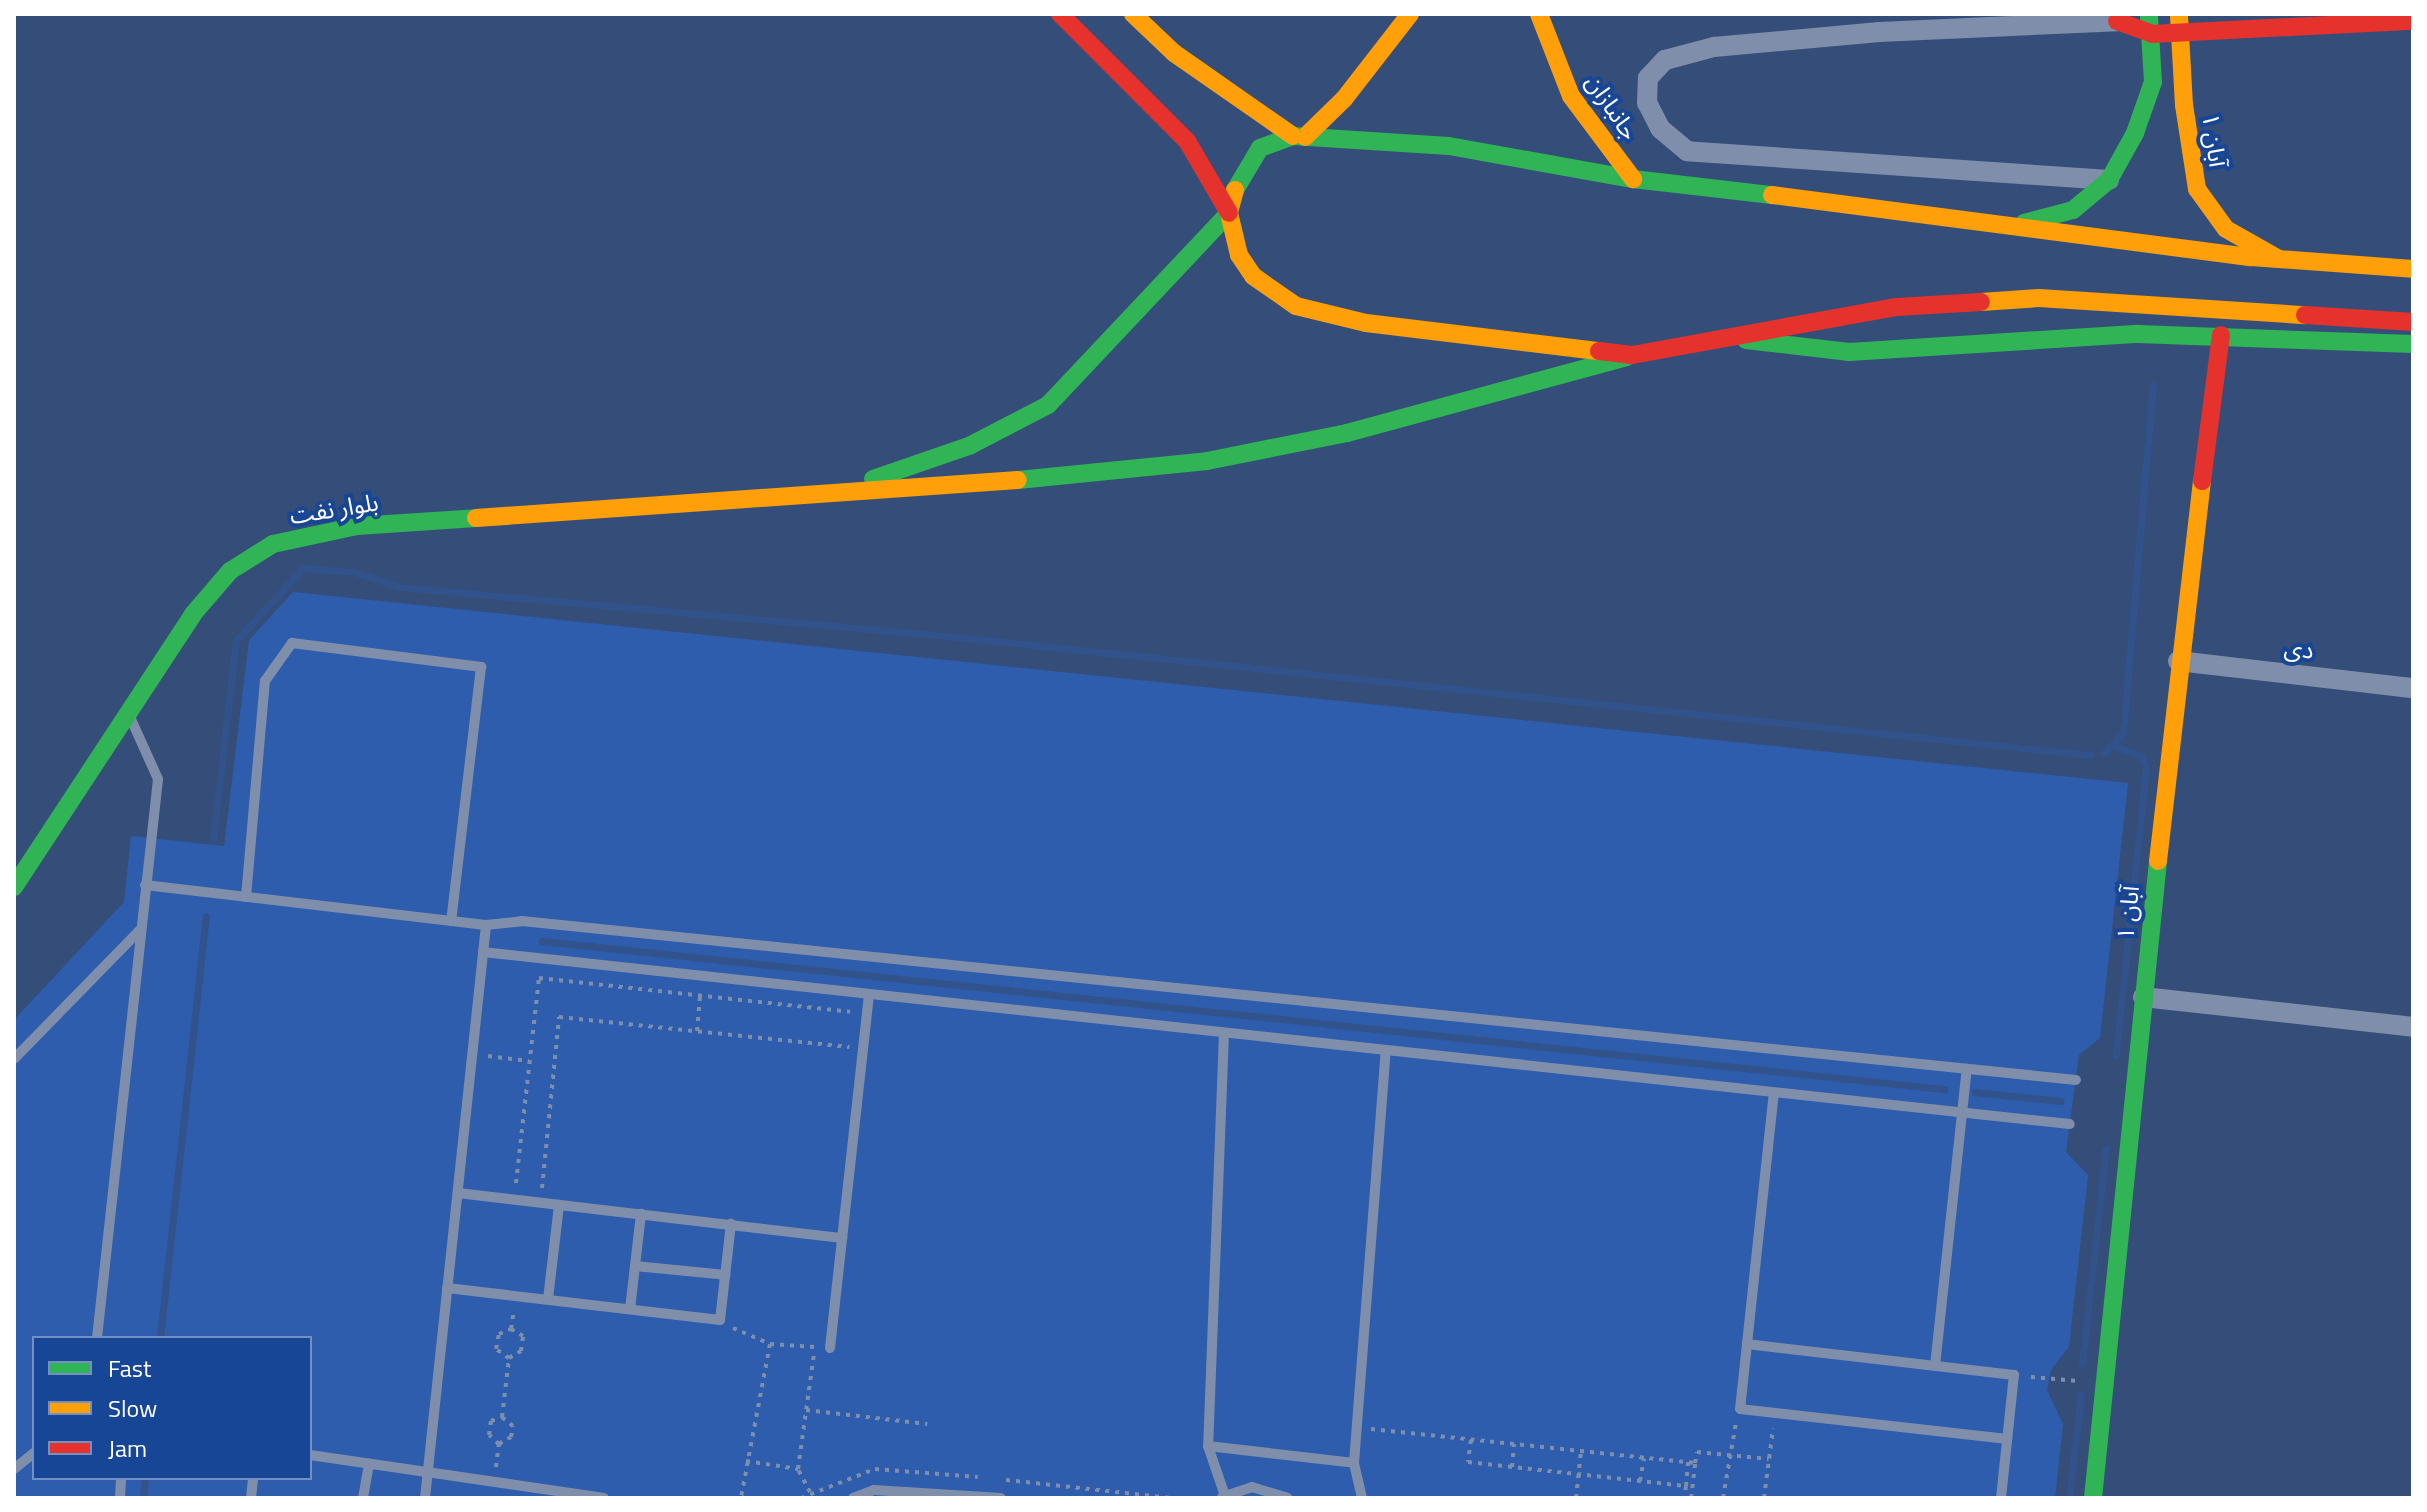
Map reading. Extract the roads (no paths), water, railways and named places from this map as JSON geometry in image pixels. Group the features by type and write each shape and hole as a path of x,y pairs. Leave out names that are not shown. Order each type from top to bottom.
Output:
{"street":[{"path":"1060,14 1187,141 1229,213 1246,265 1296,306 1366,323 1632,355"},
{"path":"1133,14 1174,53 1299,136"},
{"path":"1299,136 1344,99 1410,14"},
{"name":"جانبازان","path":"1539,14 1571,96 1633,179"},
{"path":"2019,224 2073,210 2109,180 2135,133 2153,82 2149,14"},
{"name":"آبان ۱","path":"2179,14 2197,189 2226,229 2281,260"},
{"path":"2109,180 1687,151 1660,128 1647,103 1648,78 1665,60 1714,47 1878,23 2127,18 2152,34 2413,21"},
{"path":"837,491 969,446 1048,405 1229,213 1239,176 1260,148 1299,136 1449,146 1633,179 2019,224 2281,260 2413,269"},
{"path":"2383,268 2413,263"},
{"path":"837,491 1046,478 1207,461 1347,433 1632,355 1897,307 2039,298 2413,322"},
{"path":"1732,338 1849,352 2026,337 2221,335 2413,344"},
{"name":"آبان ۱","path":"2093,1498 2178,661 2221,335"},
{"name":"بلوار نفت","path":"14,887 193,614 230,571 273,544 357,526 837,491"},
{"name":"دی","path":"2178,661 2413,688"},
{"path":"2143,997 2413,1027"}],"lane":[{"path":"246,897 265,681 292,643 481,667 451,921"},
{"path":"97,1336 158,779 129,714"},
{"path":"145,885 486,925 522,921 2076,1080"},
{"path":"425,1498 486,925"},
{"path":"14,1059 140,930"},
{"path":"483,952 2070,1124"},
{"path":"830,1348 869,994"},
{"path":"1224,1033 1208,1446 1223,1497 1252,1487 1287,1498"},
{"path":"1362,1498 1354,1463 1386,1051"},
{"path":"1935,1366 1967,1069"},
{"path":"1774,1093 1740,1409 2007,1439"},
{"path":"458,1193 842,1238"},
{"path":"548,1299 559,1205"},
{"path":"630,1309 641,1214"},
{"path":"447,1288 720,1320 731,1224"},
{"path":"635,1266 726,1275"},
{"path":"1747,1344 2014,1375 2001,1498"},
{"path":"1208,1446 1354,1463"},
{"path":"14,1469 32,1455"},
{"path":"312,1455 604,1498"},
{"path":"363,1498 369,1464"},
{"path":"853,1498 874,1490 1001,1498"}],"waterway":[{"path":"2104,753 2123,733 2153,385"},
{"path":"213,839 236,641 303,568 354,572 399,587 946,636 2090,755"},
{"path":"2115,746 2142,757 2146,768 2116,1055"},
{"path":"160,1336 206,916"},
{"path":"542,941 1944,1089"},
{"path":"1975,1092 2061,1101"},
{"path":"2082,1364 2106,1148"},
{"path":"2069,1498 2081,1395"},
{"path":"143,1498 145,1480"}]}
